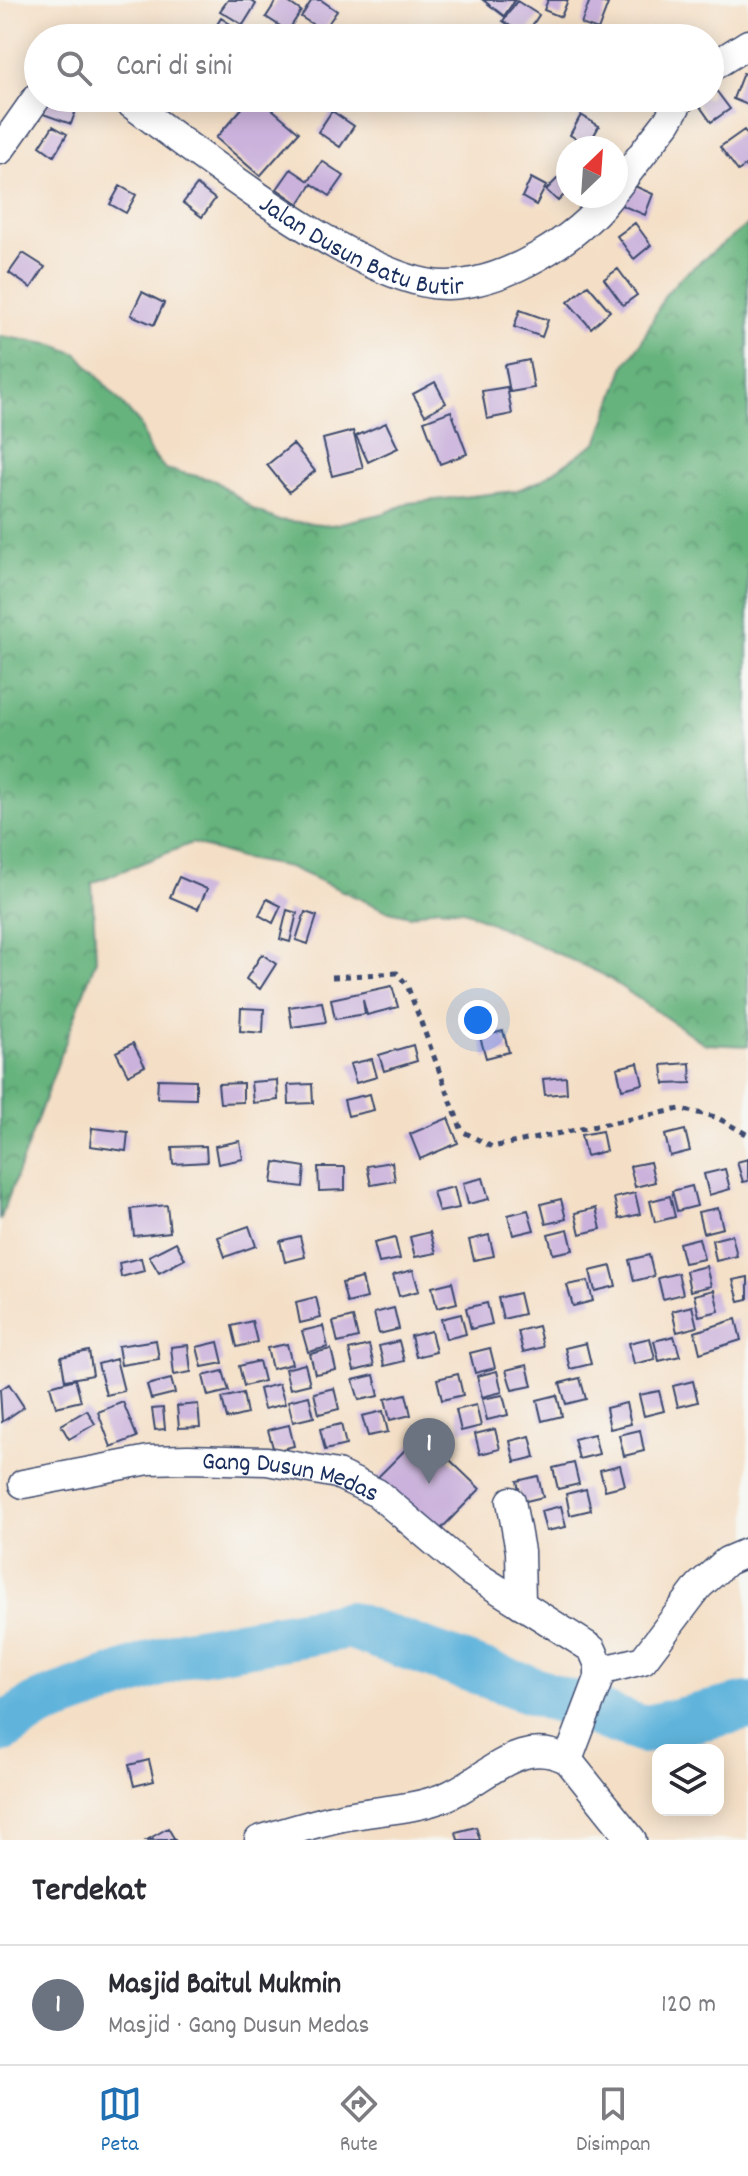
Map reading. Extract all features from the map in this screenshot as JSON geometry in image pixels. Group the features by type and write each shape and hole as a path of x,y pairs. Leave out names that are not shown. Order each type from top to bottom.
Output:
{"street":[{"path":"724,59 748,44"},
{"path":"0,150 27,112"},
{"name":"Jalan Dusun Batu Butir","path":"142,112 248,188 341,249 412,280 448,285 526,263 562,244 598,208"},
{"path":"628,172 673,112"},
{"name":"Gang Dusun Medas","path":"23,1484 149,1460 267,1461 337,1474 377,1493 469,1571 588,1644 596,1654 598,1680"},
{"path":"511,1501 520,1551 521,1604"},
{"path":"571,1749 598,1680 643,1660 699,1586 727,1561 748,1552"},
{"path":"259,1840 343,1817 395,1810 441,1799 490,1768 533,1751 571,1749"},
{"path":"571,1749 632,1840"}],"path":[{"path":"332,977 397,973 407,985 462,1131 492,1147 680,1109 716,1117 748,1135"}],"green space":[{"path":"748,224 748,1046 705,1044 602,974 463,910 436,908 410,916 385,910 289,867 239,858 192,843 92,883 96,959 0,1221 0,336 54,345 78,354 140,424 149,450 165,469 214,480 255,510 277,520 332,525 385,513 409,503 515,491 540,481 598,441 625,365 641,343 665,295 681,277"}],"building":[{"path":"228,0 250,0 256,4 244,24 220,11"},
{"path":"277,0 285,0 301,11 293,24 277,24 266,17"},
{"path":"312,0 321,0 337,11 328,24 312,24 301,17"},
{"path":"483,0 515,0 504,16"},
{"path":"548,0 568,0 561,17 544,10"},
{"path":"590,0 608,4 600,24 581,24"},
{"path":"517,1 539,15 533,24 507,24 503,21"},
{"path":"743,73 748,75 748,105 733,99"},
{"path":"724,101 730,109 711,122 704,112 724,112"},
{"path":"44,112 75,112 71,124"},
{"path":"239,112 275,112 299,132 260,176 216,138"},
{"path":"331,112 354,126 340,147 318,132"},
{"path":"581,115 599,126 594,136 570,135"},
{"path":"53,126 67,134 54,156 40,146"},
{"path":"744,130 748,135 748,164 738,171 720,147"},
{"path":"322,161 344,176 330,196 312,184 299,204 277,189 291,169 309,181"},
{"path":"531,178 546,186 536,205 522,197"},
{"path":"556,180 556,199 546,190"},
{"path":"630,184 653,194 645,215 628,208"},
{"path":"197,185 215,199 202,217 183,203"},
{"path":"120,186 136,195 126,213 110,204"},
{"path":"635,223 651,245 634,259 617,236"},
{"path":"23,253 45,267 31,288 9,273"},
{"path":"618,269 637,295 623,305 604,279"},
{"path":"588,285 610,311 591,328 568,302"},
{"path":"142,292 164,303 154,325 131,315"},
{"path":"520,310 548,320 542,337 514,327"},
{"path":"529,360 534,388 510,392 505,365"},
{"path":"435,382 446,403 425,415 413,394"},
{"path":"507,387 512,414 487,419 482,391"},
{"path":"451,411 467,454 440,464 424,421"},
{"path":"386,423 398,448 368,462 356,436"},
{"path":"353,431 363,468 332,476 323,439"},
{"path":"293,444 315,471 289,492 267,465"},
{"path":"179,877 207,889 198,909 170,897"},
{"path":"267,899 281,906 273,923 259,915"},
{"path":"287,910 297,913 290,942 280,939"},
{"path":"305,912 317,916 308,944 296,940"},
{"path":"262,954 276,964 260,989 246,979"},
{"path":"392,986 398,1007 367,1015 363,1000 365,1014 335,1019 331,999"},
{"path":"322,1002 326,1022 292,1027 289,1007"},
{"path":"241,1008 264,1009 263,1033 240,1031"},
{"path":"503,1031 509,1052 486,1058 480,1037"},
{"path":"133,1043 145,1066 128,1075 116,1052"},
{"path":"413,1045 417,1061 384,1071 379,1055"},
{"path":"372,1059 377,1077 356,1083 350,1064"},
{"path":"638,1063 643,1084 622,1089 617,1068"},
{"path":"690,1063 691,1083 664,1084 662,1065"},
{"path":"566,1077 567,1093 545,1095 543,1079"},
{"path":"158,1079 196,1080 196,1099 157,1098"},
{"path":"277,1080 278,1100 253,1103 251,1082"},
{"path":"243,1083 243,1102 220,1103 218,1084"},
{"path":"312,1084 313,1103 289,1104 288,1085"},
{"path":"370,1094 374,1110 348,1116 344,1100"},
{"path":"448,1118 458,1143 420,1159 410,1134"},
{"path":"92,1128 128,1132 126,1151 90,1146"},
{"path":"685,1130 690,1151 670,1156 665,1135"},
{"path":"602,1131 606,1151 586,1156 581,1135"},
{"path":"240,1141 243,1159 218,1164 215,1146"},
{"path":"206,1146 207,1162 173,1164 172,1147"},
{"path":"748,1159 748,1181 743,1182 737,1162"},
{"path":"275,1162 305,1167 303,1187 272,1183"},
{"path":"392,1162 395,1181 371,1185 367,1166"},
{"path":"650,1162 655,1182 635,1187 630,1166"},
{"path":"318,1167 345,1167 345,1190 319,1191"},
{"path":"725,1169 730,1189 709,1195 704,1174"},
{"path":"483,1178 489,1199 468,1204 463,1183"},
{"path":"692,1186 697,1206 677,1211 672,1191"},
{"path":"454,1187 459,1208 439,1212 433,1192"},
{"path":"635,1193 640,1214 619,1219 614,1198"},
{"path":"670,1196 675,1217 655,1222 650,1201"},
{"path":"561,1199 566,1219 546,1224 541,1204"},
{"path":"167,1205 170,1232 134,1236 131,1209"},
{"path":"596,1208 601,1229 580,1234 575,1213"},
{"path":"718,1208 723,1228 703,1233 698,1212"},
{"path":"528,1210 534,1230 513,1235 508,1215"},
{"path":"249,1226 256,1246 225,1257 218,1237"},
{"path":"568,1229 573,1250 553,1254 548,1234"},
{"path":"430,1232 436,1253 415,1257 410,1237"},
{"path":"489,1235 494,1256 474,1260 469,1240"},
{"path":"732,1235 737,1256 716,1261 712,1240"},
{"path":"300,1236 305,1257 285,1262 280,1241"},
{"path":"395,1238 400,1259 379,1263 374,1243"},
{"path":"699,1238 704,1259 684,1263 679,1243"},
{"path":"176,1242 185,1259 159,1273 149,1256"},
{"path":"649,1255 654,1276 634,1281 629,1260"},
{"path":"141,1258 144,1271 121,1277 119,1263"},
{"path":"611,1266 616,1286 595,1291 590,1271"},
{"path":"706,1266 711,1286 690,1291 686,1271"},
{"path":"413,1270 419,1291 399,1296 393,1275"},
{"path":"678,1273 683,1294 663,1299 658,1278"},
{"path":"748,1277 748,1299 739,1301 733,1280"},
{"path":"362,1278 367,1298 347,1303 342,1283"},
{"path":"588,1281 593,1301 573,1306 567,1285"},
{"path":"452,1282 457,1303 437,1308 432,1287"},
{"path":"714,1290 719,1311 699,1316 694,1295"},
{"path":"519,1293 524,1314 503,1319 498,1298"},
{"path":"316,1297 321,1318 300,1323 296,1302"},
{"path":"487,1303 492,1324 471,1329 466,1308"},
{"path":"692,1306 697,1327 677,1332 672,1311"},
{"path":"394,1308 399,1329 379,1334 374,1313"},
{"path":"461,1314 466,1334 446,1339 441,1319"},
{"path":"353,1317 358,1338 338,1343 333,1322"},
{"path":"736,1319 741,1340 700,1353 695,1332"},
{"path":"252,1321 257,1342 237,1347 232,1326"},
{"path":"323,1326 328,1347 308,1352 302,1331"},
{"path":"538,1326 543,1347 523,1352 518,1331"},
{"path":"431,1331 436,1352 416,1357 411,1336"},
{"path":"674,1336 680,1356 659,1361 654,1341"},
{"path":"650,1338 655,1359 634,1364 629,1343"},
{"path":"156,1340 159,1359 121,1365 118,1346"},
{"path":"399,1341 404,1361 384,1366 379,1346"},
{"path":"218,1342 223,1363 202,1367 197,1347"},
{"path":"586,1343 591,1364 570,1369 565,1348"},
{"path":"287,1344 292,1364 272,1369 267,1348"},
{"path":"188,1345 191,1372 174,1375 171,1347"},
{"path":"369,1345 374,1366 354,1371 349,1350"},
{"path":"490,1348 495,1368 475,1373 470,1353"},
{"path":"331,1349 336,1370 315,1374 310,1354"},
{"path":"89,1351 93,1375 65,1380 61,1357"},
{"path":"116,1359 124,1391 106,1395 98,1364"},
{"path":"259,1361 264,1381 244,1386 239,1366"},
{"path":"305,1364 310,1384 290,1389 285,1369"},
{"path":"527,1365 532,1386 512,1390 506,1370"},
{"path":"223,1371 229,1391 208,1396 203,1376"},
{"path":"497,1371 502,1392 482,1397 477,1376"},
{"path":"458,1374 463,1395 442,1400 437,1379"},
{"path":"374,1375 379,1396 359,1400 353,1380"},
{"path":"580,1378 586,1399 566,1404 560,1383"},
{"path":"75,1379 81,1401 56,1407 50,1386"},
{"path":"171,1379 175,1393 151,1399 147,1385"},
{"path":"693,1381 698,1402 678,1407 673,1386"},
{"path":"9,1384 24,1407 2,1422 0,1390"},
{"path":"279,1384 285,1404 264,1409 259,1389"},
{"path":"334,1388 339,1409 319,1414 314,1393"},
{"path":"659,1391 664,1411 644,1416 639,1395"},
{"path":"243,1393 247,1414 227,1419 222,1398"},
{"path":"406,1394 411,1415 390,1420 385,1399"},
{"path":"503,1395 508,1415 487,1420 482,1399"},
{"path":"557,1395 562,1416 542,1421 537,1400"},
{"path":"309,1396 314,1417 293,1422 288,1401"},
{"path":"123,1402 137,1437 111,1447 98,1412"},
{"path":"626,1403 631,1424 610,1429 606,1408"},
{"path":"198,1404 200,1427 179,1428 177,1406"},
{"path":"476,1405 481,1426 461,1431 456,1410"},
{"path":"163,1408 165,1429 155,1430 152,1409"},
{"path":"87,1410 95,1424 69,1439 61,1425"},
{"path":"383,1411 388,1432 368,1436 362,1416"},
{"path":"341,1424 346,1445 325,1450 320,1429"},
{"path":"289,1425 294,1446 274,1451 268,1430"},
{"path":"495,1429 500,1449 480,1454 475,1434"},
{"path":"640,1430 644,1451 624,1456 619,1435"},
{"path":"422,1433 480,1489 435,1535 377,1478"},
{"path":"594,1434 599,1454 579,1459 574,1439"},
{"path":"530,1436 535,1457 515,1462 510,1441"},
{"path":"574,1463 579,1484 558,1489 553,1468"},
{"path":"620,1465 625,1485 605,1490 600,1470"},
{"path":"538,1476 543,1497 522,1502 517,1481"},
{"path":"586,1489 591,1510 570,1515 566,1494"},
{"path":"561,1506 566,1527 546,1531 541,1511"},
{"path":"149,1760 154,1781 134,1786 129,1765"},
{"path":"476,1827 480,1840 458,1840 456,1832"},
{"path":"168,1828 175,1840 147,1840"}],"waterway":[{"path":"0,1730 39,1705 186,1653 349,1625 643,1730 748,1706"}],"place":[{"name":"Masjid Baitul Mukmin","path":"429,1484"}]}
